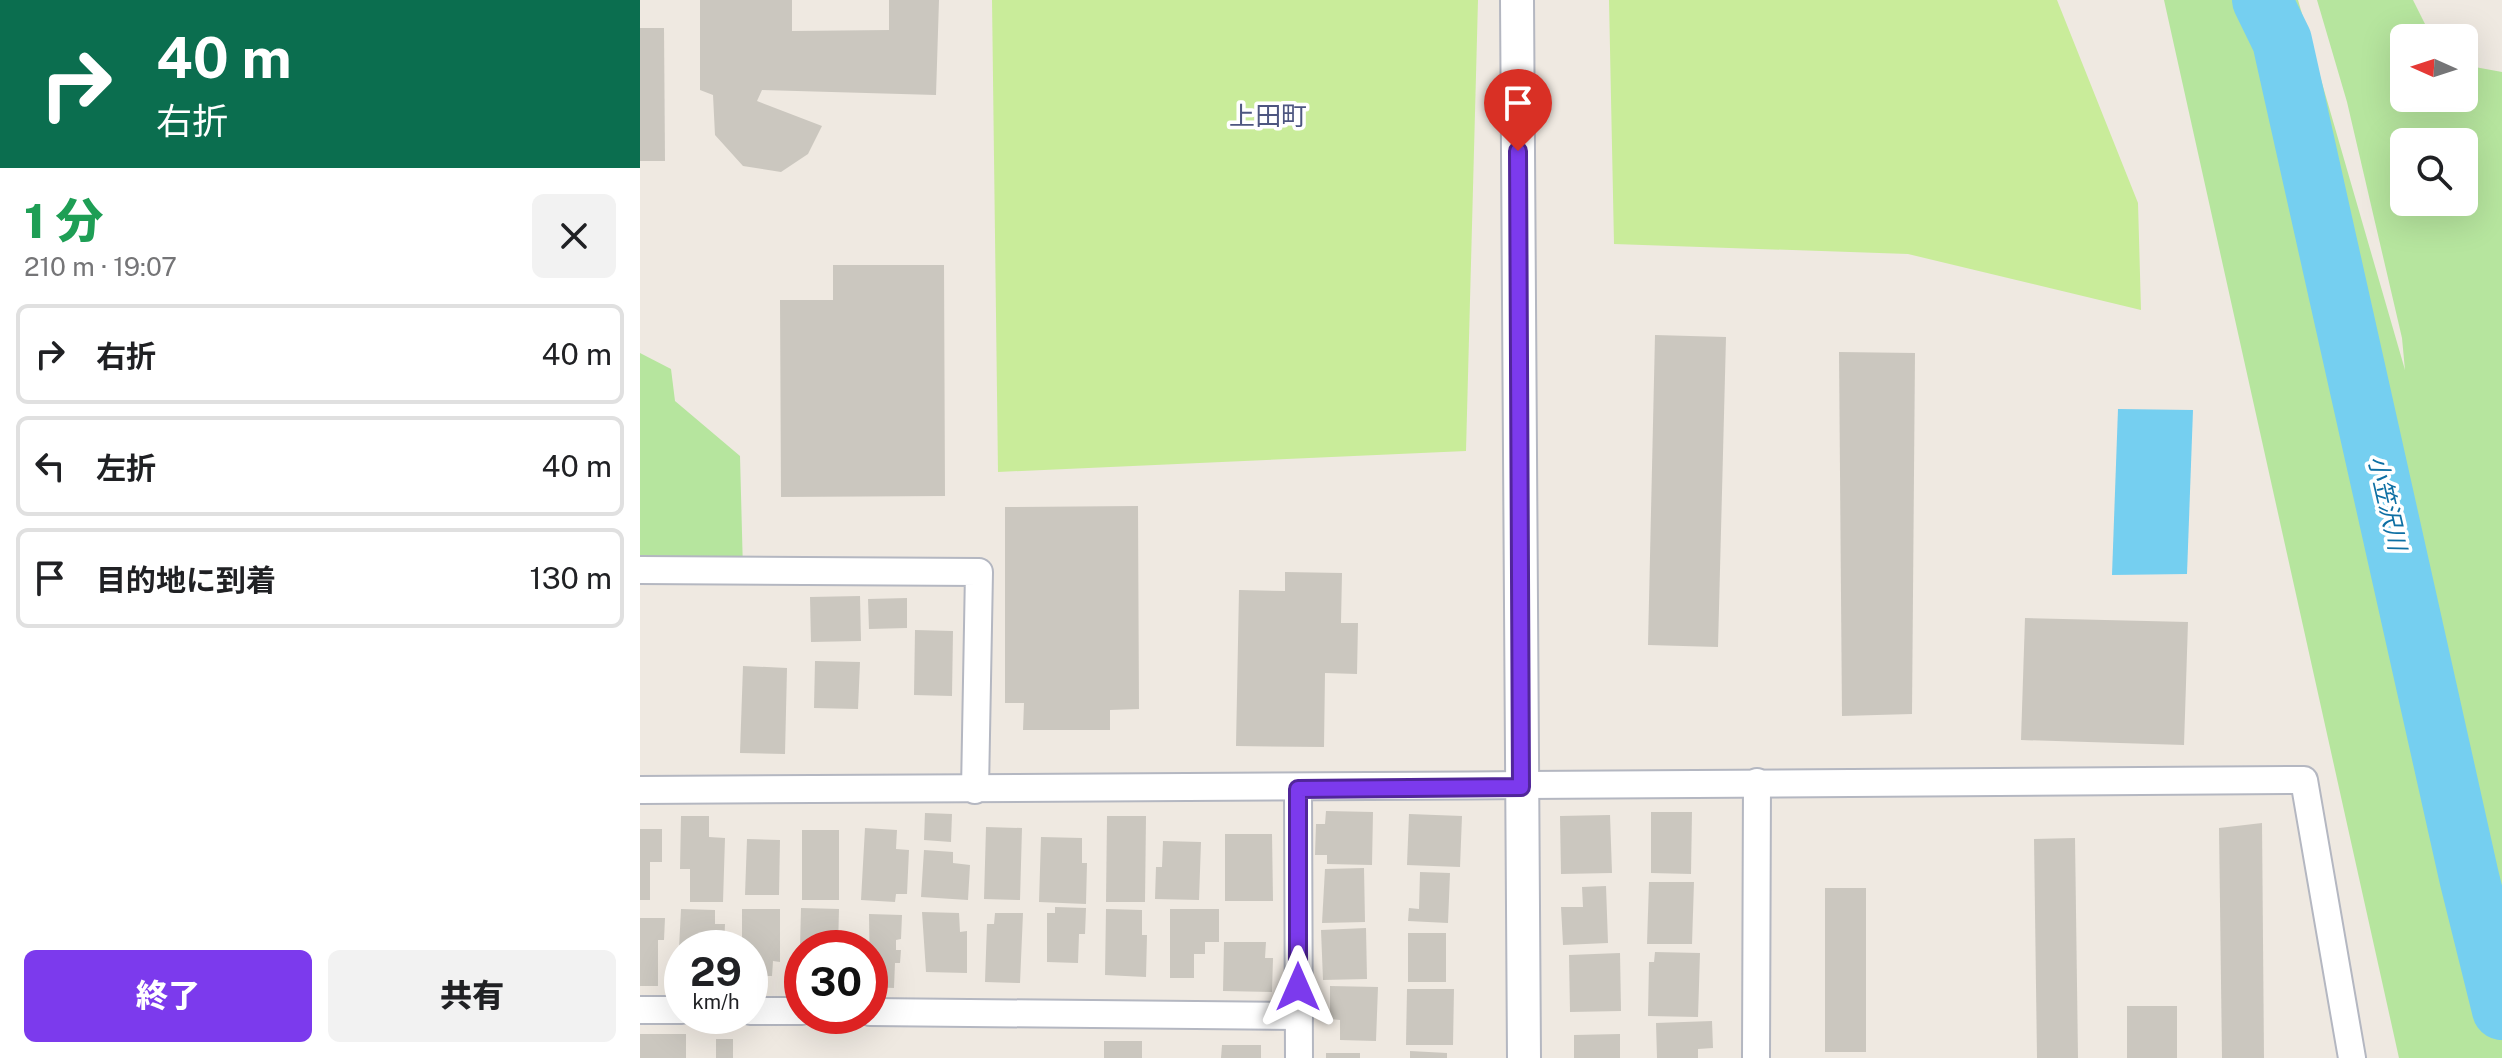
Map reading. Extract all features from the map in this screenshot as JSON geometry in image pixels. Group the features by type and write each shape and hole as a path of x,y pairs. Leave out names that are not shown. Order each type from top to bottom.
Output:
{"street":[{"path":"1517,0 1524,1058"},
{"path":"640,570 979,572 975,790"},
{"path":"640,790 1298,789 1757,782 2304,780 2352,1058"},
{"path":"1756,1058 1757,782"},
{"path":"1298,789 1299,1058"},
{"path":"640,1010 664,1010"},
{"path":"888,1012 1299,1016"}],"green space":[{"path":"992,0 1478,0 1466,451 998,472"},
{"path":"1609,0 2057,0 2138,203 2141,310 1908,254 1614,244"},
{"path":"2164,0 2298,0 2405,370 2402,338 2347,102 2317,0 2413,0 2425,24 2390,24 2390,112 2478,112 2478,68 2502,72 2502,1058 2399,1058"},
{"path":"640,353 671,369 675,401 740,456 743,571 640,570"}],"water":[{"path":"2118,409 2193,410 2187,574 2112,575"}],"building":[{"path":"700,0 792,0 792,31 889,30 889,0 939,0 936,95 762,90 757,101 822,126 808,154 781,172 743,166 715,135 713,95 700,90"},
{"path":"640,28 664,28 665,161 640,161"},
{"path":"833,265 944,265 945,496 781,497 780,300 833,300"},
{"path":"1655,335 1726,337 1718,647 1648,645"},
{"path":"1839,352 1915,353 1912,714 1842,716"},
{"path":"1138,506 1139,709 1110,710 1110,730 1023,730 1024,703 1005,703 1005,507"},
{"path":"1285,572 1342,573 1341,623 1358,623 1357,674 1325,673 1324,747 1236,746 1239,590 1285,591"},
{"path":"860,596 861,641 811,642 810,597"},
{"path":"907,598 907,628 869,629 868,599"},
{"path":"2025,618 2188,622 2184,745 2021,740"},
{"path":"915,630 953,631 952,696 914,695"},
{"path":"815,661 860,662 858,709 814,708"},
{"path":"743,666 787,668 785,754 740,753"},
{"path":"1326,811 1373,812 1372,865 1327,864 1327,855 1315,855 1316,824 1325,824"},
{"path":"1651,812 1692,812 1691,874 1651,873"},
{"path":"925,813 952,814 951,842 924,840"},
{"path":"1409,814 1462,816 1460,867 1407,865"},
{"path":"1610,815 1612,873 1561,874 1560,816"},
{"path":"681,816 709,816 709,837 725,838 723,902 690,902 690,869 680,869"},
{"path":"1107,816 1146,816 1145,902 1106,902"},
{"path":"2262,823 2264,1058 2222,1058 2219,828"},
{"path":"986,827 1022,828 1020,900 984,899"},
{"path":"865,828 897,830 896,849 909,850 907,894 896,894 895,902 861,900"},
{"path":"640,829 662,829 662,862 650,862 650,900 640,900"},
{"path":"802,830 839,830 839,900 802,900"},
{"path":"1225,834 1272,834 1273,901 1225,901"},
{"path":"1041,837 1082,838 1082,863 1087,863 1086,904 1039,902"},
{"path":"2075,838 2078,1058 2037,1058 2034,839"},
{"path":"747,839 780,840 779,895 745,895"},
{"path":"1163,841 1201,842 1199,900 1155,899 1156,867 1162,867"},
{"path":"924,850 953,852 953,863 970,865 968,900 921,897"},
{"path":"1364,868 1365,922 1322,923 1325,869"},
{"path":"1420,872 1450,873 1448,923 1408,921 1409,908 1419,909"},
{"path":"1649,882 1694,882 1692,944 1647,944"},
{"path":"1606,886 1608,943 1563,945 1561,907 1583,907 1582,887"},
{"path":"1825,888 1866,888 1866,1052 1825,1052"},
{"path":"1055,907 1086,908 1085,934 1079,934 1078,963 1047,962 1047,913 1055,913"},
{"path":"801,908 839,909 838,930 800,930"},
{"path":"681,909 715,910 715,924 725,924 725,930 680,930"},
{"path":"742,909 780,909 780,962 773,961 772,976 768,976 768,930 742,930"},
{"path":"1106,909 1142,910 1142,935 1147,935 1146,977 1105,975"},
{"path":"1170,909 1219,909 1219,942 1205,942 1205,954 1194,954 1194,978 1170,978"},
{"path":"922,912 959,913 960,932 967,931 967,973 926,972"},
{"path":"995,913 1023,913 1020,983 985,982 987,924 994,924"},
{"path":"869,914 902,915 901,939 896,940 896,950 901,950 900,963 895,963 894,988 888,988 888,930 869,930"},
{"path":"640,918 665,918 664,940 658,940 658,986 640,986"},
{"path":"1366,928 1367,979 1323,980 1321,930"},
{"path":"1408,933 1446,933 1446,982 1408,982"},
{"path":"1224,942 1266,942 1265,958 1273,958 1272,992 1223,991"},
{"path":"1655,952 1700,953 1698,1017 1648,1016 1649,962 1654,962"},
{"path":"1620,953 1621,1011 1570,1012 1569,955"},
{"path":"1330,986 1378,987 1376,1041 1340,1040 1340,1020 1330,1019"},
{"path":"1407,989 1454,989 1453,1045 1406,1045"},
{"path":"2127,1006 2177,1006 2177,1058 2127,1058"},
{"path":"1712,1021 1713,1048 1698,1049 1698,1058 1657,1058 1656,1023"},
{"path":"640,1034 686,1034 686,1058 640,1058"},
{"path":"1620,1034 1620,1058 1574,1058 1574,1035"},
{"path":"716,1039 733,1039 733,1058 716,1058"},
{"path":"1104,1041 1142,1041 1142,1058 1104,1058"},
{"path":"1222,1045 1261,1045 1261,1058 1221,1058"},
{"path":"1410,1051 1447,1053 1447,1058 1410,1058"},
{"path":"1326,1053 1360,1053 1360,1058 1326,1058"}],"waterway":[{"name":"小笠沢川","path":"2262,0 2282,41 2469,877 2502,1010"}],"district":[{"name":"上田町","path":"1268,116"}],"route":[{"path":"1298,987 1298,789 1521,787 1518,151"}]}
